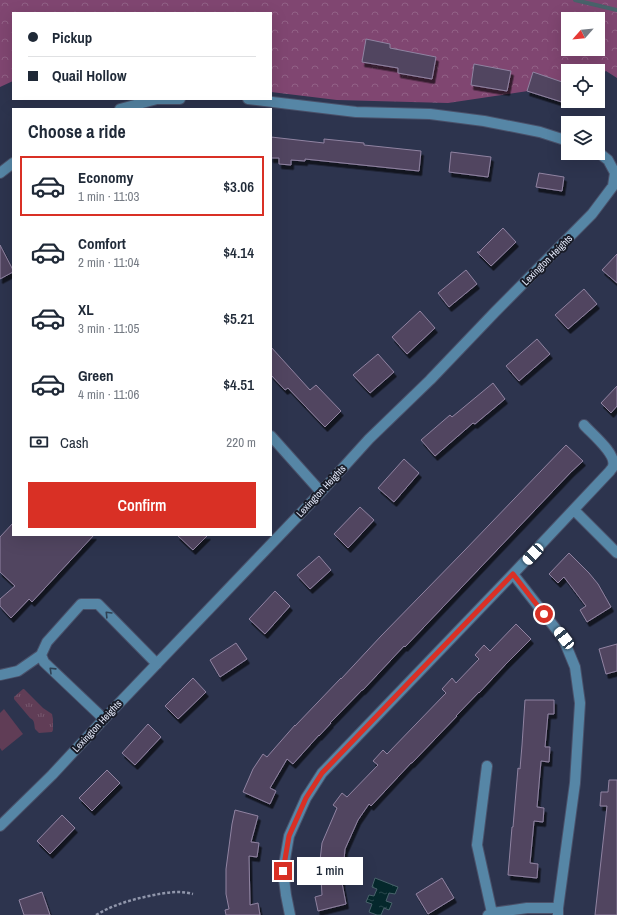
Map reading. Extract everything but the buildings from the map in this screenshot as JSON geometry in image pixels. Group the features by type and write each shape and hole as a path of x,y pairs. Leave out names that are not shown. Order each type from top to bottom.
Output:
{"street":[{"path":"124,108 153,100"},
{"path":"256,100 356,112 430,114 540,132 561,139"},
{"name":"Lexington Heights","path":"0,826 49,778 321,492 369,439 430,380 592,214 613,186 615,173 608,160 605,158"},
{"path":"0,173 12,164"},
{"path":"290,915 283,871 289,836 306,798 322,773 610,471 615,460 608,450 584,425"},
{"path":"272,437 321,492"},
{"path":"574,510 617,553"},
{"path":"486,766 478,845 490,914 526,908 558,912 575,783 580,703 575,667 564,638 513,574"},
{"path":"0,675 18,671 40,655 47,642 81,604 98,604 157,664"},
{"path":"40,655 44,662 104,719"}],"path":[{"path":"96,915 111,906 136,898 168,892 184,892 193,894"}],"green space":[{"path":"0,0 617,0 617,78 605,72 605,64 561,64 561,86 448,103 337,100 272,92 272,12 12,12 12,81 0,87"},
{"path":"23,689 43,708 52,714 52,732 39,733 35,729 33,720 14,699 14,697"},
{"path":"4,709 23,734 2,751 0,748 0,713"}],"water":[{"path":"375,878 398,887 395,894 389,893 386,901 392,903 389,910 384,908 381,915 369,912 372,904 366,902 369,895 374,896 377,889 372,887"}],"waterway":[{"path":"575,0 617,10"}],"route":[{"path":"283,871 289,836 306,798 322,773 513,574 544,614"}]}
